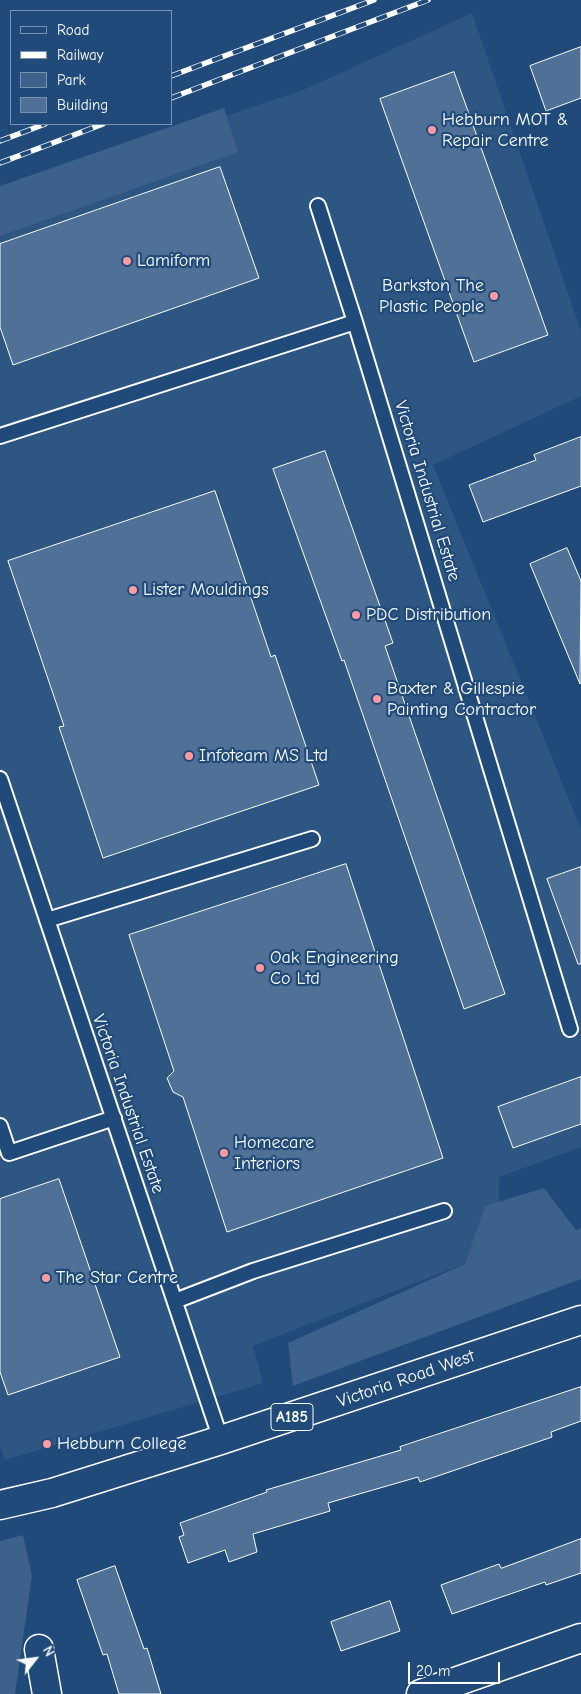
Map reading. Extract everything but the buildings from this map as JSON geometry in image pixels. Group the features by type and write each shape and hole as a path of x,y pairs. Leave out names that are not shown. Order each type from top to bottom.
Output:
{"main road":[{"name":"Victoria Road West","path":"0,1505 52,1492 221,1440 581,1320"},
{"path":"421,1694 581,1638"},
{"path":"39,1649 47,1694"}],"lane":[{"name":"Victoria Industrial Estate","path":"318,206 570,1029"},
{"path":"0,436 355,322"},
{"name":"Victoria Industrial Estate","path":"0,779 221,1440"},
{"path":"47,920 312,839"},
{"path":"0,1126 9,1154 114,1118"},
{"path":"175,1301 253,1271 444,1211"}],"shaded area":[{"path":"472,13 581,331 581,396 433,465 581,829 581,1147 499,1177 500,1250 253,1346 263,1383 5,1460 0,1445 0,193 303,90"}],"green space":[{"path":"224,108 238,152 0,236 0,186"},
{"path":"544,1188 576,1230 581,1228 581,1279 293,1386 288,1343 465,1264 485,1206"},
{"path":"23,1535 32,1576 15,1694 0,1694 0,1541"}],"railway":[{"path":"172,76 374,0"},
{"path":"172,98 428,0"},
{"path":"0,141 42,125"},
{"path":"0,163 100,125"}],"place":[{"name":"Hebburn MOT & Repair Centre","path":"432,130"},
{"name":"Lamiform","path":"127,261"},
{"name":"Barkston The Plastic People","path":"494,296"},
{"name":"Lister Mouldings","path":"133,590"},
{"name":"PDC Distribution","path":"356,615"},
{"name":"Baxter & Gillespie Painting Contractor","path":"377,699"},
{"name":"Infoteam MS Ltd","path":"189,756"},
{"name":"Oak Engineering Co Ltd","path":"260,968"},
{"name":"Homecare Interiors","path":"224,1153"},
{"name":"The Star Centre","path":"46,1278"},
{"name":"Hebburn College","path":"47,1444"}]}
